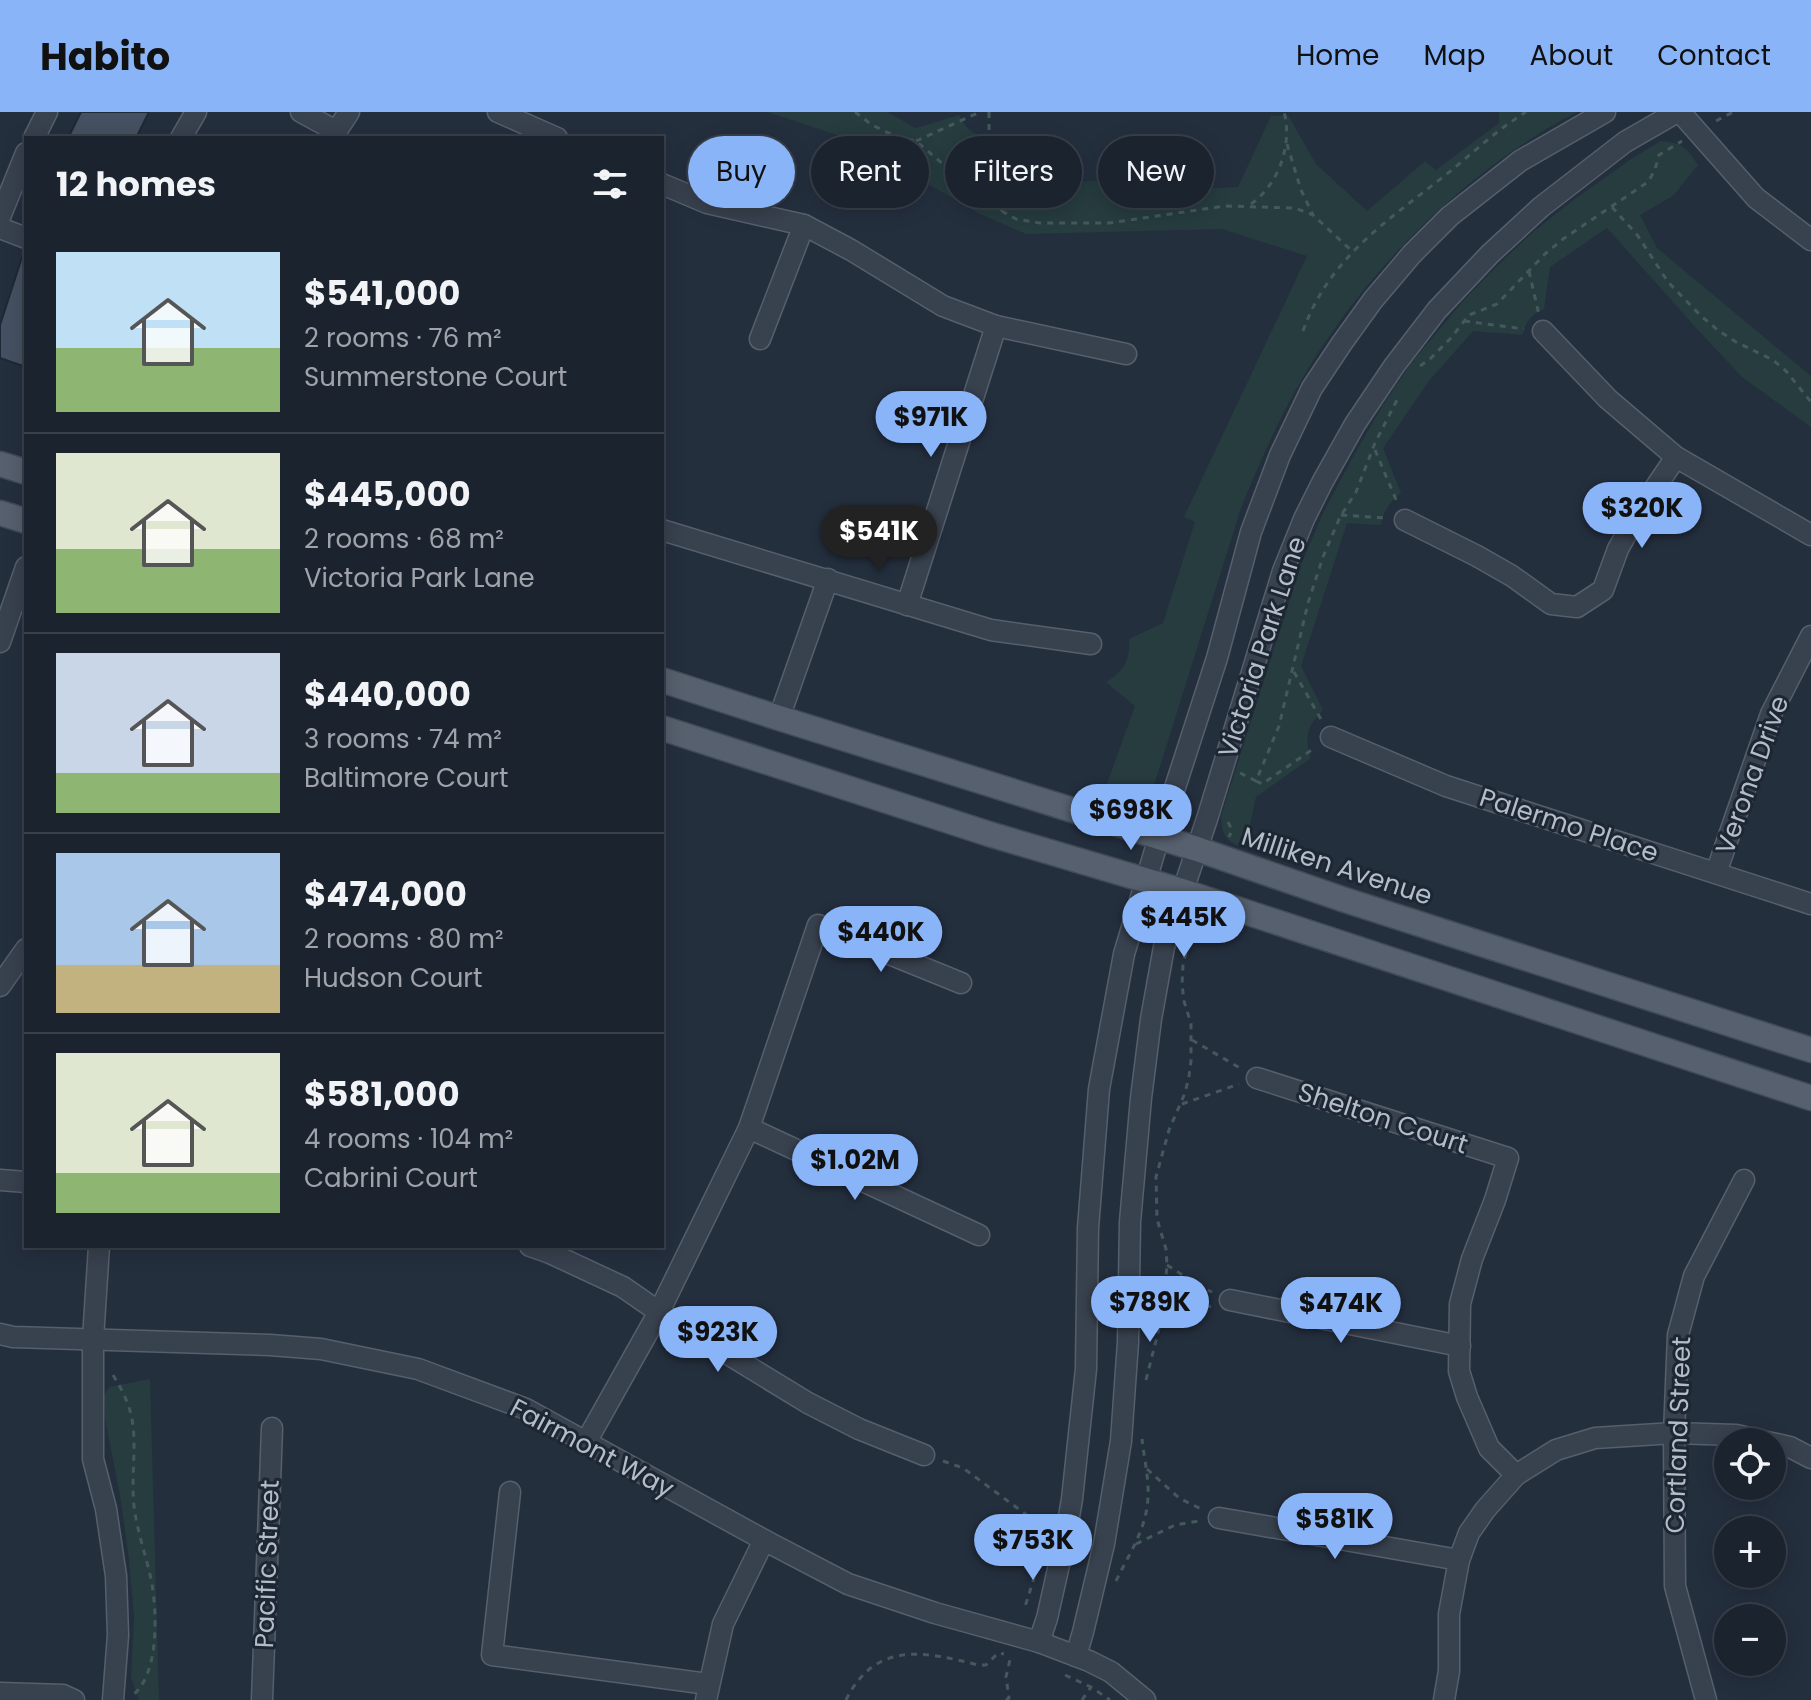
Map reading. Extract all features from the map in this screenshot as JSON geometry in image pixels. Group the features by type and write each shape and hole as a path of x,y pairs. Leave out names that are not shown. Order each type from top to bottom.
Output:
{"main road":[{"path":"0,464 24,471"},
{"path":"0,513 24,520"},
{"name":"Milliken Avenue","path":"664,681 1197,849 1342,899 1811,1050"},
{"path":"664,729 989,834 1209,899 1811,1098"}],"street":[{"path":"35,136 47,112"},
{"path":"182,136 196,112"},
{"path":"301,112 334,135 349,112"},
{"path":"498,112 552,136"},
{"name":"Victoria Park Lane","path":"1039,1642 1068,1522 1086,1369 1088,1228 1099,1089 1124,954 1217,658 1251,532 1280,455 1312,388 1373,300 1450,216 1520,161 1605,112"},
{"path":"1678,112 1756,198 1811,240"},
{"name":"Victoria Park Lane","path":"1076,1656 1104,1544 1121,1441 1128,1342 1130,1222 1141,1098 1164,947 1283,571 1323,481 1355,424 1437,310 1490,254 1541,207 1625,142 1678,112"},
{"path":"0,217 18,190 24,162"},
{"path":"664,185 707,203 804,225 943,306 996,326 1126,354"},
{"path":"760,339 804,225"},
{"path":"0,228 24,237"},
{"path":"907,605 996,326"},
{"path":"1543,331 1608,399 1676,457 1811,535"},
{"path":"1405,520 1512,576 1551,604 1577,607 1603,590 1618,549 1631,525 1676,457"},
{"path":"664,531 991,630 1091,644"},
{"path":"0,642 24,573"},
{"path":"779,718 828,579"},
{"name":"Verona Drive","path":"1716,873 1771,714 1811,636"},
{"name":"Palermo Place","path":"1331,737 1446,786 1811,904"},
{"path":"586,1442 659,1312 749,1128 818,925 961,983"},
{"path":"0,986 24,952"},
{"name":"Shelton Court","path":"1257,1078 1508,1158 1472,1259 1460,1304 1460,1346"},
{"path":"749,1128 979,1235"},
{"path":"0,1180 24,1182"},
{"name":"Cortland Street","path":"1706,1700 1675,1586 1674,1433 1678,1335 1694,1276 1744,1180"},
{"path":"99,1248 93,1339 93,1459 106,1509 116,1576 118,1635 113,1700"},
{"path":"536,1248 623,1287 808,1403 859,1429 924,1455"},
{"path":"1230,1300 1460,1346 1459,1371 1489,1448 1516,1475"},
{"name":"Fairmont Way","path":"0,1334 13,1337 308,1348 418,1369 526,1409 848,1584 1076,1656 1111,1672 1145,1700"},
{"name":"Pacific Street","path":"262,1700 272,1428"},
{"path":"1444,1700 1449,1671 1449,1614 1459,1560 1469,1533 1516,1475 1556,1450 1595,1438 1674,1433 1714,1434"},
{"path":"1786,1446 1811,1458"},
{"path":"510,1492 492,1655 707,1692 723,1624 764,1540"},
{"path":"1219,1518 1459,1560"},
{"path":"0,1693 63,1695 74,1700"}],"path":[{"path":"855,112 872,125 897,136"},
{"path":"927,136 980,112"},
{"path":"989,112 989,141 1004,199 1001,211"},
{"path":"1284,112 1287,144 1301,190 1313,215"},
{"path":"1303,331 1309,312 1336,271 1372,232 1506,124 1526,112"},
{"path":"1418,367 1441,349 1469,315 1497,304 1563,239 1648,182 1659,155 1733,112"},
{"path":"1248,206 1259,199 1272,182 1287,144"},
{"path":"929,152 971,194 1016,219 1040,223 1109,223 1225,206 1295,208 1313,215 1353,252"},
{"path":"1612,207 1638,236 1668,282 1701,316 1736,342 1773,360 1811,402"},
{"path":"1464,321 1543,331 1529,271"},
{"path":"1256,781 1279,726 1308,603 1323,557 1401,393"},
{"path":"1341,515 1405,520 1374,448"},
{"path":"1236,784 1240,773 1262,784 1331,737 1293,671"},
{"path":"1223,858 1232,830 1227,820"},
{"path":"1146,1383 1162,1320 1167,1265 1166,1249 1157,1219 1156,1177 1189,1076 1191,1024 1183,993 1183,965 1189,941 1199,932 1209,899"},
{"path":"1191,1039 1257,1078"},
{"path":"1180,1105 1257,1078"},
{"path":"1167,1265 1201,1287 1230,1300"},
{"path":"1162,1320 1230,1300"},
{"path":"112,1372 126,1397 133,1425 134,1507 152,1586 154,1611 154,1642 147,1677 127,1700"},
{"path":"1113,1589 1135,1545 1145,1515 1148,1497 1141,1427"},
{"path":"924,1455 963,1468 1039,1524 1034,1578 1024,1610"},
{"path":"1146,1467 1179,1498 1219,1518"},
{"path":"1135,1545 1175,1525 1219,1518"},
{"path":"846,1700 867,1670 885,1659 925,1654 986,1665 998,1653 1012,1656 1006,1677 1009,1699"},
{"path":"1057,1671 1110,1700"},
{"path":"1082,1700 1091,1687"}],"green space":[{"path":"767,112 887,112 916,128 959,115 975,134 983,136 945,136 945,194 929,185 929,136 840,136"},
{"path":"1499,112 1577,112 1532,138 1448,201 1374,278 1312,363 1280,420 1241,508 1151,795 1133,807 1121,808 1100,803 1135,706 1106,682 1125,665 1129,639 1163,623 1195,522 1184,517 1307,256 1222,229 1026,234 970,208 1082,208 1082,181 1098,180 1098,208 1214,208 1214,188 1238,187 1271,116 1288,115 1316,164 1367,211 1425,161 1436,170 1499,123"},
{"path":"1661,141 1683,147 1698,165 1673,196 1640,215 1657,248 1811,376 1811,427 1742,377 1607,228 1550,267 1544,309 1530,319 1522,335 1473,331 1429,381 1383,448 1401,493 1388,507 1381,525 1347,523 1301,666 1323,710 1308,732 1311,758 1256,797 1245,848 1234,843 1222,829 1221,816 1300,567 1324,511 1383,405 1411,363 1498,265 1576,198"},
{"path":"150,1379 159,1700 139,1700 131,1677 134,1617 129,1560 105,1419 104,1396 109,1387"}],"building":[{"path":"81,112 149,112 137,136 69,136"},
{"path":"24,254 24,366 0,358 0,325"}]}
